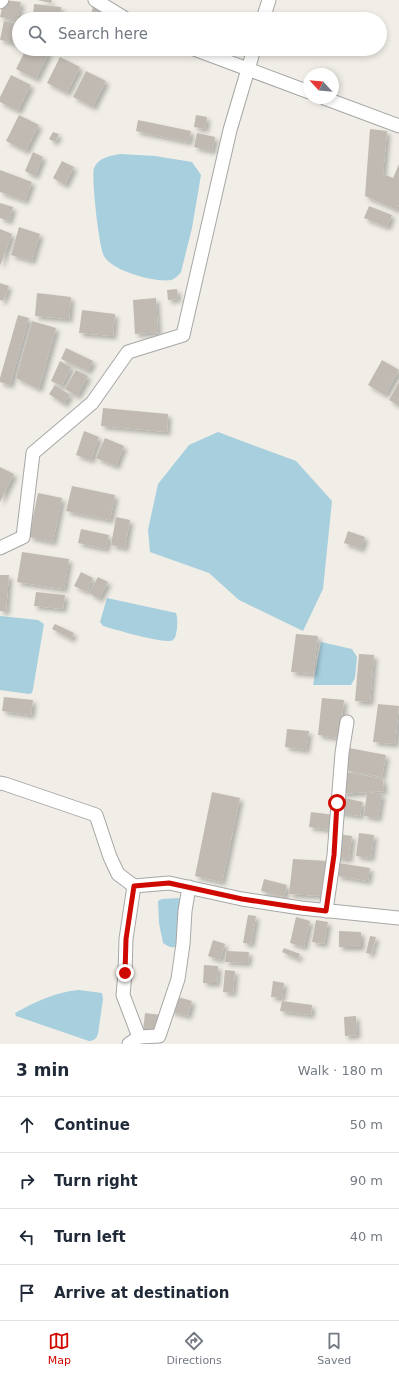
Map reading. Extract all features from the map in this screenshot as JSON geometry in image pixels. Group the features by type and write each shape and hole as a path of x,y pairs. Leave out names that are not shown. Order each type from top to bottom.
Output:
{"street":[{"path":"95,0 115,12"},
{"path":"266,12 269,0"},
{"path":"212,56 303,90"},
{"path":"0,548 23,537 33,453 92,403 128,352 183,335 230,130 252,56"},
{"path":"339,104 399,126"},
{"path":"326,911 334,855 341,761 347,722"},
{"path":"0,783 96,815 110,857 118,874 134,886 169,883 242,899 301,908 399,918"},
{"path":"134,886 126,939 123,995 134,1041 159,1036 178,979 189,887"}],"water":[{"path":"120,154 155,156 192,162 201,175 192,228 181,272 177,277 171,280 155,280 135,275 116,266 104,256 96,212 93,174 94,168 99,161 109,156"},
{"path":"218,432 296,461 332,501 323,589 303,631 239,600 209,573 150,552 148,530 158,484 189,445"},
{"path":"107,598 176,613 177,629 175,638 169,641 161,640 103,626 100,622"},
{"path":"0,616 38,620 44,624 32,693 29,694 0,690"},
{"path":"321,642 352,649 357,657 355,678 351,685 313,685"},
{"path":"179,898 183,901 178,946 172,947 163,943 159,923 158,901 162,899"},
{"path":"79,990 102,993 103,999 98,1034 93,1040 89,1041 16,1016 15,1013 46,998"}],"building":[{"path":"4,0 21,2 19,12 12,12 12,20 0,17"},
{"path":"37,0 52,0 51,3"},
{"path":"94,3 100,6 99,12 92,12"},
{"path":"34,4 61,7 61,12 33,12"},
{"path":"4,21 12,23 12,42 0,40"},
{"path":"22,56 48,56 36,79 16,69"},
{"path":"60,57 80,67 67,93 47,83"},
{"path":"86,71 106,81 93,107 73,97"},
{"path":"11,75 31,85 18,111 0,102 0,97"},
{"path":"19,115 39,125 26,151 6,141"},
{"path":"196,115 207,117 205,129 194,127"},
{"path":"138,120 191,131 189,142 136,131"},
{"path":"370,129 387,131 383,174 393,178 399,164 399,204 397,210 365,196"},
{"path":"53,132 59,134 55,142 49,139"},
{"path":"197,133 215,137 212,151 194,147"},
{"path":"33,152 43,157 35,176 25,171"},
{"path":"62,161 74,167 65,185 53,178"},
{"path":"0,170 32,182 25,201 0,192"},
{"path":"0,203 13,207 9,221 0,218"},
{"path":"369,206 392,215 387,227 364,218"},
{"path":"19,227 40,234 32,261 11,255"},
{"path":"0,229 12,234 0,266"},
{"path":"0,283 9,286 3,301 0,300"},
{"path":"177,289 178,299 168,300 167,290"},
{"path":"37,293 71,297 69,319 35,316"},
{"path":"156,298 158,332 135,334 133,300"},
{"path":"82,310 115,314 113,336 79,333"},
{"path":"18,315 29,318 10,385 0,382 0,378"},
{"path":"32,321 56,328 39,389 16,378"},
{"path":"66,348 93,361 88,371 61,359"},
{"path":"382,360 399,370 385,395 368,385"},
{"path":"60,361 71,367 62,386 51,381"},
{"path":"76,370 88,376 77,396 65,389"},
{"path":"399,382 399,406 389,400"},
{"path":"55,385 70,395 64,404 49,394"},
{"path":"103,408 168,414 167,432 101,426"},
{"path":"84,431 99,437 91,460 76,455"},
{"path":"105,438 124,446 116,466 96,458"},
{"path":"0,467 14,474 0,502"},
{"path":"72,486 115,495 110,520 66,511"},
{"path":"38,493 62,498 53,542 29,537"},
{"path":"116,517 130,520 125,548 111,545"},
{"path":"81,529 109,535 106,549 78,543"},
{"path":"348,531 365,537 361,549 344,543"},
{"path":"22,552 69,559 64,589 17,582"},
{"path":"81,572 93,578 87,592 74,586"},
{"path":"0,575 9,575 6,611 0,611"},
{"path":"98,577 108,582 99,599 89,593"},
{"path":"36,592 65,595 63,609 34,606"},
{"path":"55,624 74,633 71,639 52,629"},
{"path":"296,634 318,636 313,674 291,672"},
{"path":"359,654 374,655 370,702 355,701"},
{"path":"4,697 33,700 31,715 2,711"},
{"path":"322,698 344,700 340,738 318,735"},
{"path":"378,704 399,706 395,744 373,742"},
{"path":"287,729 309,731 306,750 285,747"},
{"path":"349,748 386,755 382,777 345,770"},
{"path":"346,772 383,779 384,791 368,792 382,794 378,818 364,816 367,792 341,794"},
{"path":"212,792 240,798 222,882 195,876"},
{"path":"340,797 363,802 360,816 337,812"},
{"path":"311,812 334,815 332,830 309,827"},
{"path":"359,833 374,835 371,858 356,856"},
{"path":"338,834 352,836 349,859 334,857"},
{"path":"293,859 328,861 323,896 289,894"},
{"path":"339,863 370,868 368,881 337,876"},
{"path":"264,879 287,885 284,897 261,891"},
{"path":"248,915 256,916 251,944 243,943"},
{"path":"296,917 310,921 304,947 290,943"},
{"path":"316,920 328,922 324,944 312,942"},
{"path":"339,931 361,932 361,947 339,947"},
{"path":"370,936 376,937 371,954 366,953"},
{"path":"213,940 225,944 220,960 208,956"},
{"path":"284,948 300,954 298,959 282,952"},
{"path":"226,951 249,952 248,963 225,962"},
{"path":"204,965 218,966 217,983 203,983"},
{"path":"225,970 235,971 233,993 223,992"},
{"path":"273,981 284,983 282,998 271,997"},
{"path":"174,996 192,1001 188,1016 170,1011"},
{"path":"282,1001 312,1005 311,1015 280,1011"},
{"path":"145,1013 161,1015 159,1033 143,1031"},
{"path":"356,1016 357,1035 345,1036 344,1017"}],"route":[{"path":"125,973 126,939 134,886 169,883 242,899 326,911 334,855 337,803"}]}
